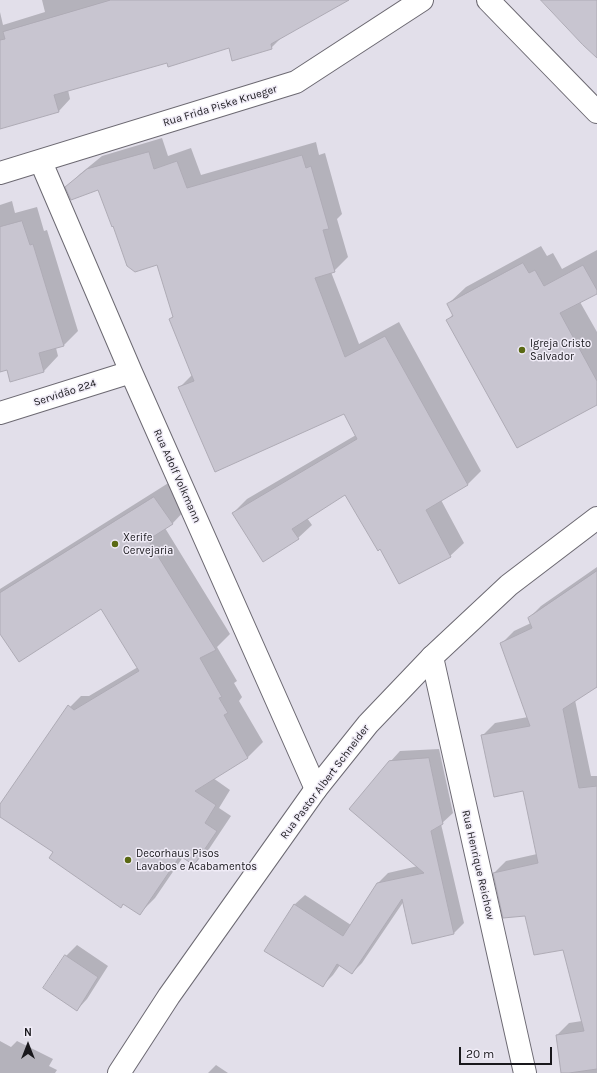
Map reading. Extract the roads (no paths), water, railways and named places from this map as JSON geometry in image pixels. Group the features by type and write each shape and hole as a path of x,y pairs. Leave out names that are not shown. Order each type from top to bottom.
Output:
{"street":[{"name":"Rua Frida Piske Krueger","path":"0,173 41,162 296,82 422,0"},
{"path":"488,0 597,112"},
{"name":"Rua Adolf Volkmann","path":"41,162 131,372 316,788"},
{"name":"Servidão 224","path":"0,413 131,372"},
{"name":"Rua Pastor Albert Schneider","path":"119,1073 168,996 316,788 368,724 432,657 509,585 597,518"},
{"name":"Rua Henrique Reichow","path":"432,657 525,1073"}],"place":[{"name":"Igreja Cristo Salvador","path":"522,350"},
{"name":"Xerife Cervejaria","path":"115,544"},
{"name":"Decorhaus Pisos Lavabos e Acabamentos","path":"128,860"}]}
